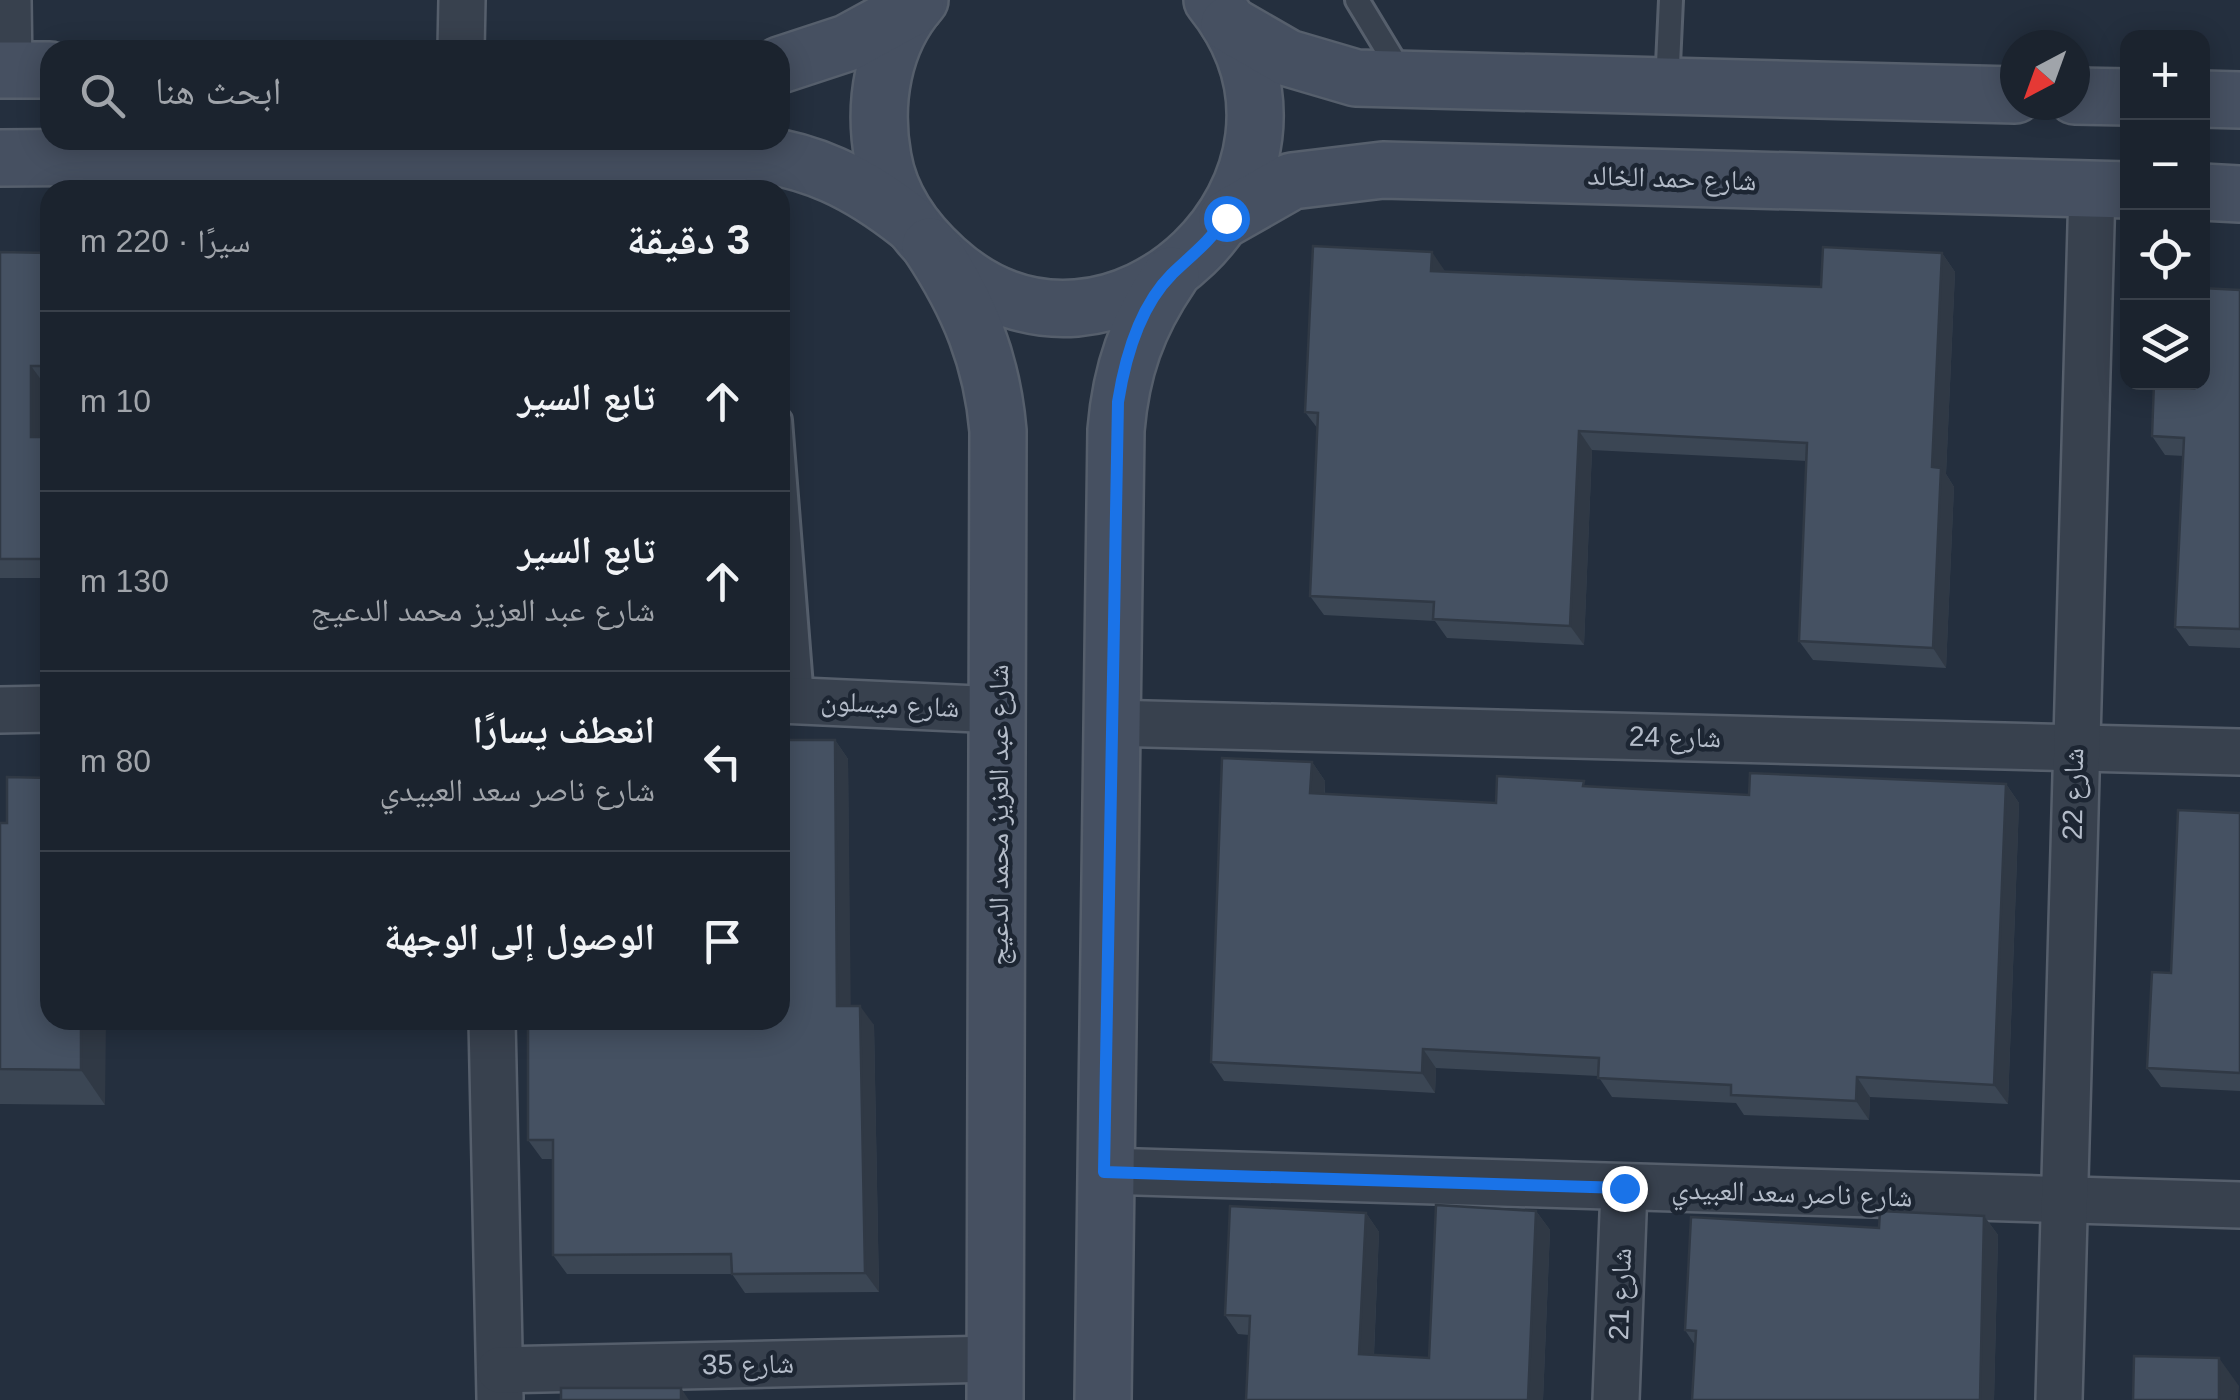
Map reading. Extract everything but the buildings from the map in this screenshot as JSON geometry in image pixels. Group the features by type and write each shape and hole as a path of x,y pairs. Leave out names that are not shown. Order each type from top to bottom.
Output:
{"street":[{"path":"8,0 20,70"},
{"path":"462,0 462,40"},
{"path":"790,62 847,44 917,3"},
{"name":"شارع عبد العزيز محمد الدعيج","path":"917,3 886,65 879,98 884,164 920,235 972,316 995,393 999,710 995,1380"},
{"path":"1221,12 1268,49 1333,74 2000,95"},
{"path":"0,158 493,174 744,152 793,158 845,177 982,286 1045,305 1111,301 1171,275 1211,240 1226,218 1250,165 1254,107 1246,64 1221,12"},
{"path":"2090,97 2120,98"},
{"path":"2210,99 2240,100"},
{"name":"شارع حمد الخالد","path":"1226,218 1292,181 1383,170 2110,190"},
{"name":"شارع 22","path":"2059,1400 2074,746 2110,190"},
{"path":"2210,192 2240,194"},
{"path":"1103,1400 1109,723 1118,402 1134,339 1171,275"},
{"name":"شارع ميسلون","path":"791,700 999,710"},
{"path":"0,710 40,709"},
{"name":"شارع 24","path":"1109,723 2240,752"},
{"name":"شارع 35","path":"492,1030 500,1385 995,1380"},
{"name":"شارع ناصر سعد العبيدي","path":"1104,1172 2240,1205"},
{"name":"شارع 21","path":"1616,1400 1624,1188"}],"lane":[{"path":"1357,0 1405,79"},
{"path":"1668,86 1671,0"},
{"path":"790,675 791,700"}],"route":[{"path":"1226,218 1211,240 1171,275 1149,307 1123,370 1118,402 1109,723 1104,1172 1624,1188"}]}
